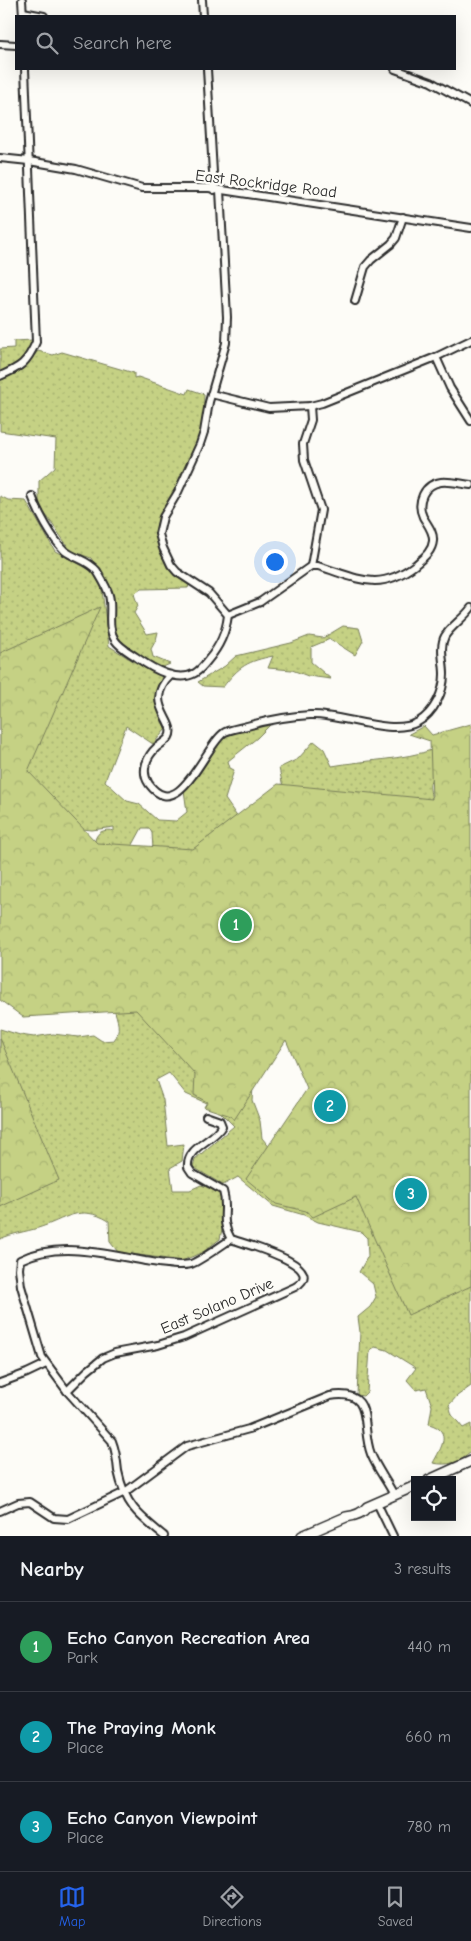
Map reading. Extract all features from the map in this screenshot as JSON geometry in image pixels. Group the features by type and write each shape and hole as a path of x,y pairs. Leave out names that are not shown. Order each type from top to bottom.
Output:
{"street":[{"path":"22,0 23,14"},
{"path":"202,0 203,15"},
{"path":"0,44 15,45"},
{"path":"0,376 16,370 25,362 29,358 36,342 25,70"},
{"path":"206,70 227,329 204,432 178,492 163,517 159,534 162,548 177,572 208,593 228,615"},
{"path":"398,70 431,82 471,104"},
{"name":"East Rockridge Road","path":"0,158 76,169 142,188 195,187 471,228"},
{"path":"355,301 365,267 396,238 403,217"},
{"path":"211,394 269,408 310,406 322,403 436,357 471,340"},
{"path":"436,357 450,388 471,421"},
{"path":"310,406 310,420 303,444 304,460 321,510 312,566"},
{"path":"228,615 260,602 312,566 318,566 370,582 381,582 404,573 427,556 433,541 432,533 420,508 420,499 423,493 433,484 437,483 454,482 471,485"},
{"path":"32,496 37,508 64,550 90,563 102,580 110,596 110,623 115,640 152,668 171,676 190,675 198,671 215,652 221,642 228,615"},
{"path":"171,676 163,685 159,696 162,712 170,732 168,738 156,748 145,765 146,777 149,783 156,792 163,794 175,793 186,786 214,742 228,731 281,716 312,714 326,715 355,722 395,726 408,726 417,722 436,704 443,686 443,651 446,636 471,608"},
{"path":"164,1536 133,1510 125,1492 112,1441 66,1391 46,1364 37,1344 19,1269 20,1260 34,1254 60,1250 97,1253 168,1265 192,1264 231,1239 224,1223 225,1203 223,1191 192,1173 188,1167 189,1158 193,1153 219,1132 222,1126 220,1121 206,1116"},
{"name":"East Solano Drive","path":"66,1391 103,1358 115,1353 158,1345 184,1337 295,1287 303,1281 304,1275 302,1270 291,1261 231,1239"},
{"path":"0,1383 27,1374 46,1364"},
{"path":"0,1511 18,1502 30,1502 54,1518 68,1519 125,1492 187,1446 249,1430 330,1396 345,1395 357,1399 364,1415 371,1454 394,1495"},
{"path":"437,1476 471,1460"},
{"path":"302,1536 346,1517 358,1514 367,1507 411,1488"},
{"path":"377,1503 393,1536"}],"green space":[{"path":"33,340 28,352 21,360 0,373 0,349 14,348 14,341"},
{"path":"38,351 53,355 62,352 134,373 134,378 138,377 187,394 189,389 204,394 203,431 174,495 157,523 155,535 171,569 189,585 188,588 141,589 134,594 138,606 134,613 147,634 158,632 151,649 153,657 170,664 163,667 153,666 118,641 112,626 112,594 91,558 71,551 39,505 39,481 55,467 56,439 0,431 0,379 11,375 21,368"},
{"path":"0,496 8,500 26,501 55,551 90,570 101,582 109,646 162,676 155,697 161,720 166,729 153,744 126,726 105,781 127,801 139,804 157,820 176,821 187,812 184,790 203,766 221,737 274,721 257,738 228,761 230,768 234,770 225,799 238,818 283,787 279,768 298,759 314,741 324,749 332,766 397,758 435,749 436,774 430,784 432,804 255,1063 252,1100 260,1121 262,1138 271,1149 471,1147 471,1386 457,1396 449,1405 452,1415 463,1428 471,1424 471,1452 458,1461 448,1464 433,1463 442,1446 443,1435 436,1427 429,1424 432,1406 426,1388 416,1390 407,1380 416,1368 387,1350 375,1347 370,1350 367,1392 363,1396 357,1395 360,1332 358,1317 370,1307 376,1297 373,1284 359,1272 368,1256 367,1238 361,1232 318,1222 304,1215 273,1206 238,1177 223,1185 193,1167 195,1159 234,1126 215,1107 186,1094 169,1073 156,1080 163,1100 168,1146 184,1144 182,1161 170,1168 173,1190 190,1190 201,1185 221,1195 222,1229 220,1239 203,1252 182,1261 118,1252 110,1242 109,1221 89,1213 80,1213 0,1239 0,1029 34,1037 53,1034 78,1037 93,1035 102,1041 114,1040 118,1029 114,1009 153,849 152,833 149,828 142,828 129,852 95,844 96,837 100,832 114,831 114,827 92,830 54,826 0,860"},
{"path":"100,607 28,771 97,843 193,849 278,784 432,799 430,741 409,734 424,726 432,735 471,724 471,1286 408,1315 356,1197 313,1217 306,1211 276,1204 246,1179 307,1089 286,1040 234,1120 231,1116 204,1107 207,1102 194,1095 195,1074 136,1010 23,1017 0,1000 0,653"},
{"path":"343,626 359,628 363,641 355,655 330,639 311,647 311,662 331,679 308,676 292,670 268,668 273,656 250,662 239,669 223,687 203,686 198,682 225,666 236,656 291,643 309,636 323,638"},
{"path":"0,1038 59,1180 0,1207"}],"place":[{"name":"Echo Canyon Recreation Area","path":"236,925"},
{"name":"The Praying Monk","path":"330,1106"},
{"name":"Echo Canyon Viewpoint","path":"411,1194"}]}
